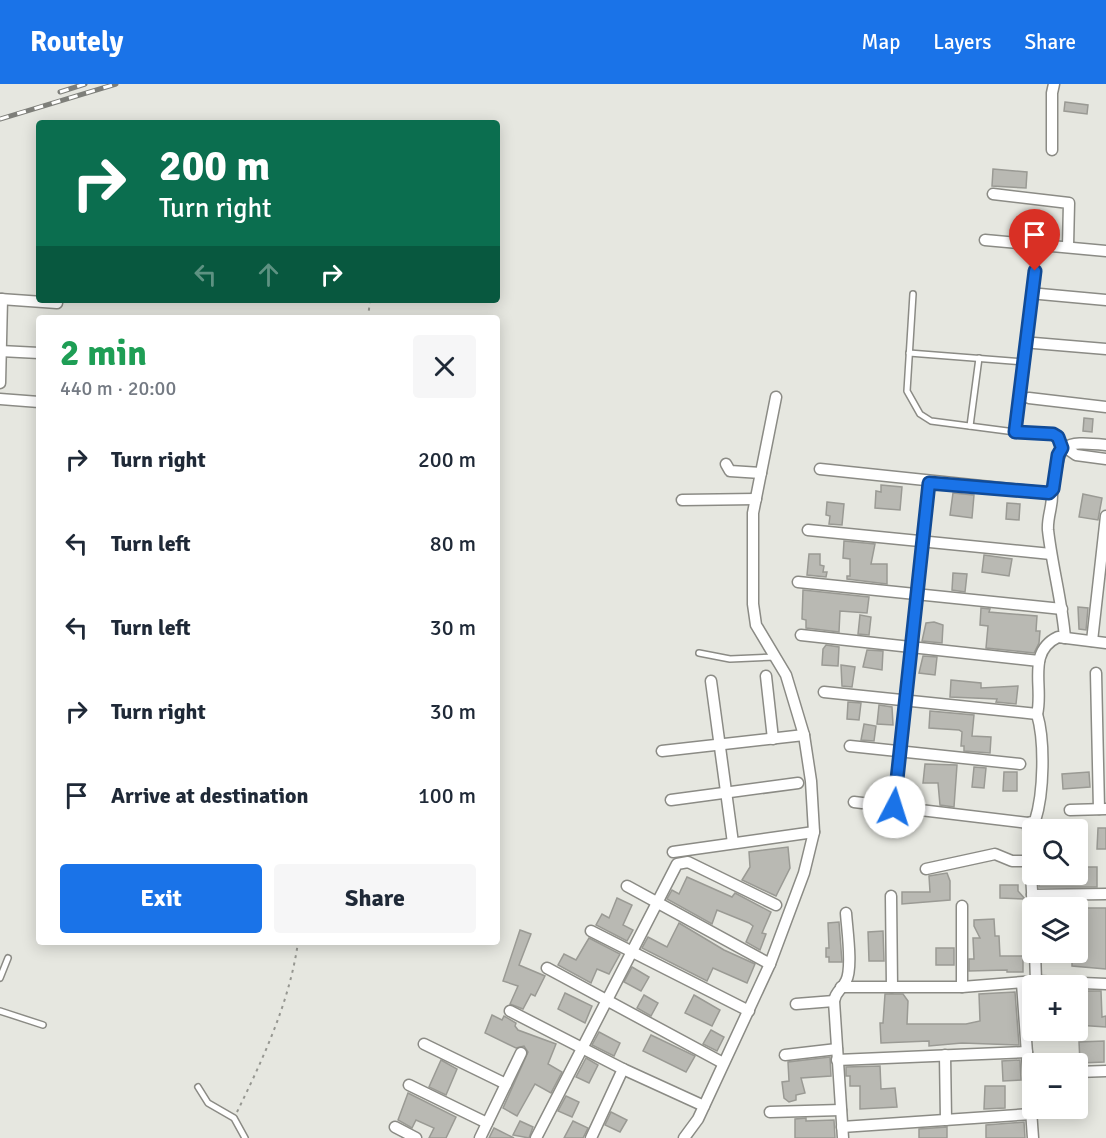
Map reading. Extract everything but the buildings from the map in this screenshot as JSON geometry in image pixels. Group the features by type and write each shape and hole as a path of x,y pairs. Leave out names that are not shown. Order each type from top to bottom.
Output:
{"street":[{"path":"1052,150 1054,84"},
{"path":"993,194 1069,203 1068,246"},
{"path":"985,240 1106,251"},
{"path":"1040,294 1106,300"},
{"path":"0,384 1,299 36,302"},
{"path":"1034,343 1106,349"},
{"path":"1,351 36,353"},
{"path":"684,1138 704,1106 770,964 804,873 814,832 811,782 804,735 786,675 756,625 753,604 753,513 776,397"},
{"path":"1029,398 1106,407"},
{"path":"0,399 36,402"},
{"path":"1065,638 1048,521 1052,508 1058,455 1064,448 1076,442 1106,444"},
{"path":"1064,448 1076,455 1106,459"},
{"path":"726,464 730,471 761,473"},
{"path":"819,469 929,483 1052,492"},
{"path":"894,807 903,699 929,483"},
{"path":"682,500 756,499"},
{"path":"1092,641 1106,516"},
{"path":"808,530 1051,554"},
{"path":"798,582 916,592 1062,609"},
{"path":"801,635 1039,661"},
{"path":"1036,819 1040,806 1041,728 1037,714 1039,661 1045,647 1053,640 1065,638 1106,643"},
{"path":"1070,810 1102,809 1101,722 1096,673"},
{"path":"766,676 773,739"},
{"path":"711,681 734,843"},
{"path":"824,692 1037,714"},
{"path":"662,751 804,735"},
{"path":"850,746 1020,764"},
{"path":"671,800 798,783"},
{"path":"854,802 1022,822"},
{"path":"673,852 814,832"},
{"path":"926,869 994,854 1022,864"},
{"path":"536,1138 606,998 677,864 682,861 776,905"},
{"path":"1032,885 1032,895 1106,894"},
{"path":"627,886 656,904 770,964"},
{"path":"891,896 892,987"},
{"path":"962,906 962,987"},
{"path":"846,913 849,968 846,981 836,992 834,1001 843,1133 946,1120 1022,1115"},
{"path":"591,931 749,1011"},
{"path":"547,968 723,1063"},
{"path":"841,987 962,987 1022,983"},
{"path":"1088,983 1106,984"},
{"path":"796,1004 834,1001"},
{"path":"510,1011 623,1069 704,1106"},
{"path":"784,1055 945,1055 1027,1052 1026,1041"},
{"path":"424,1044 506,1084"},
{"path":"480,1138 521,1053"},
{"path":"945,1055 946,1120"},
{"path":"591,1138 623,1069"},
{"path":"1088,1072 1106,1071"},
{"path":"409,1085 487,1123"},
{"path":"770,1112 841,1110"},
{"path":"1031,1119 1033,1138"},
{"path":"395,1127 416,1138"}],"lane":[{"path":"1015,432 1035,271"},
{"path":"913,294 907,391 920,414 932,421 1015,432 1053,434 1058,437 1064,448"},
{"path":"909,352 1024,362"},
{"path":"970,426 979,358"},
{"path":"699,653 730,659 775,657"},
{"path":"0,978 8,958"},
{"path":"0,1011 43,1025"},
{"path":"198,1087 208,1103 234,1118 245,1138"}],"path":[{"path":"234,1118 277,1023 293,973 298,945"}],"railway":[{"path":"60,92 85,84"},
{"path":"0,119 116,84"}],"route":[{"path":"894,807 903,699 929,483 1049,493 1053,489 1058,455 1062,448 1058,437 1053,434 1015,432 1035,271"}]}
